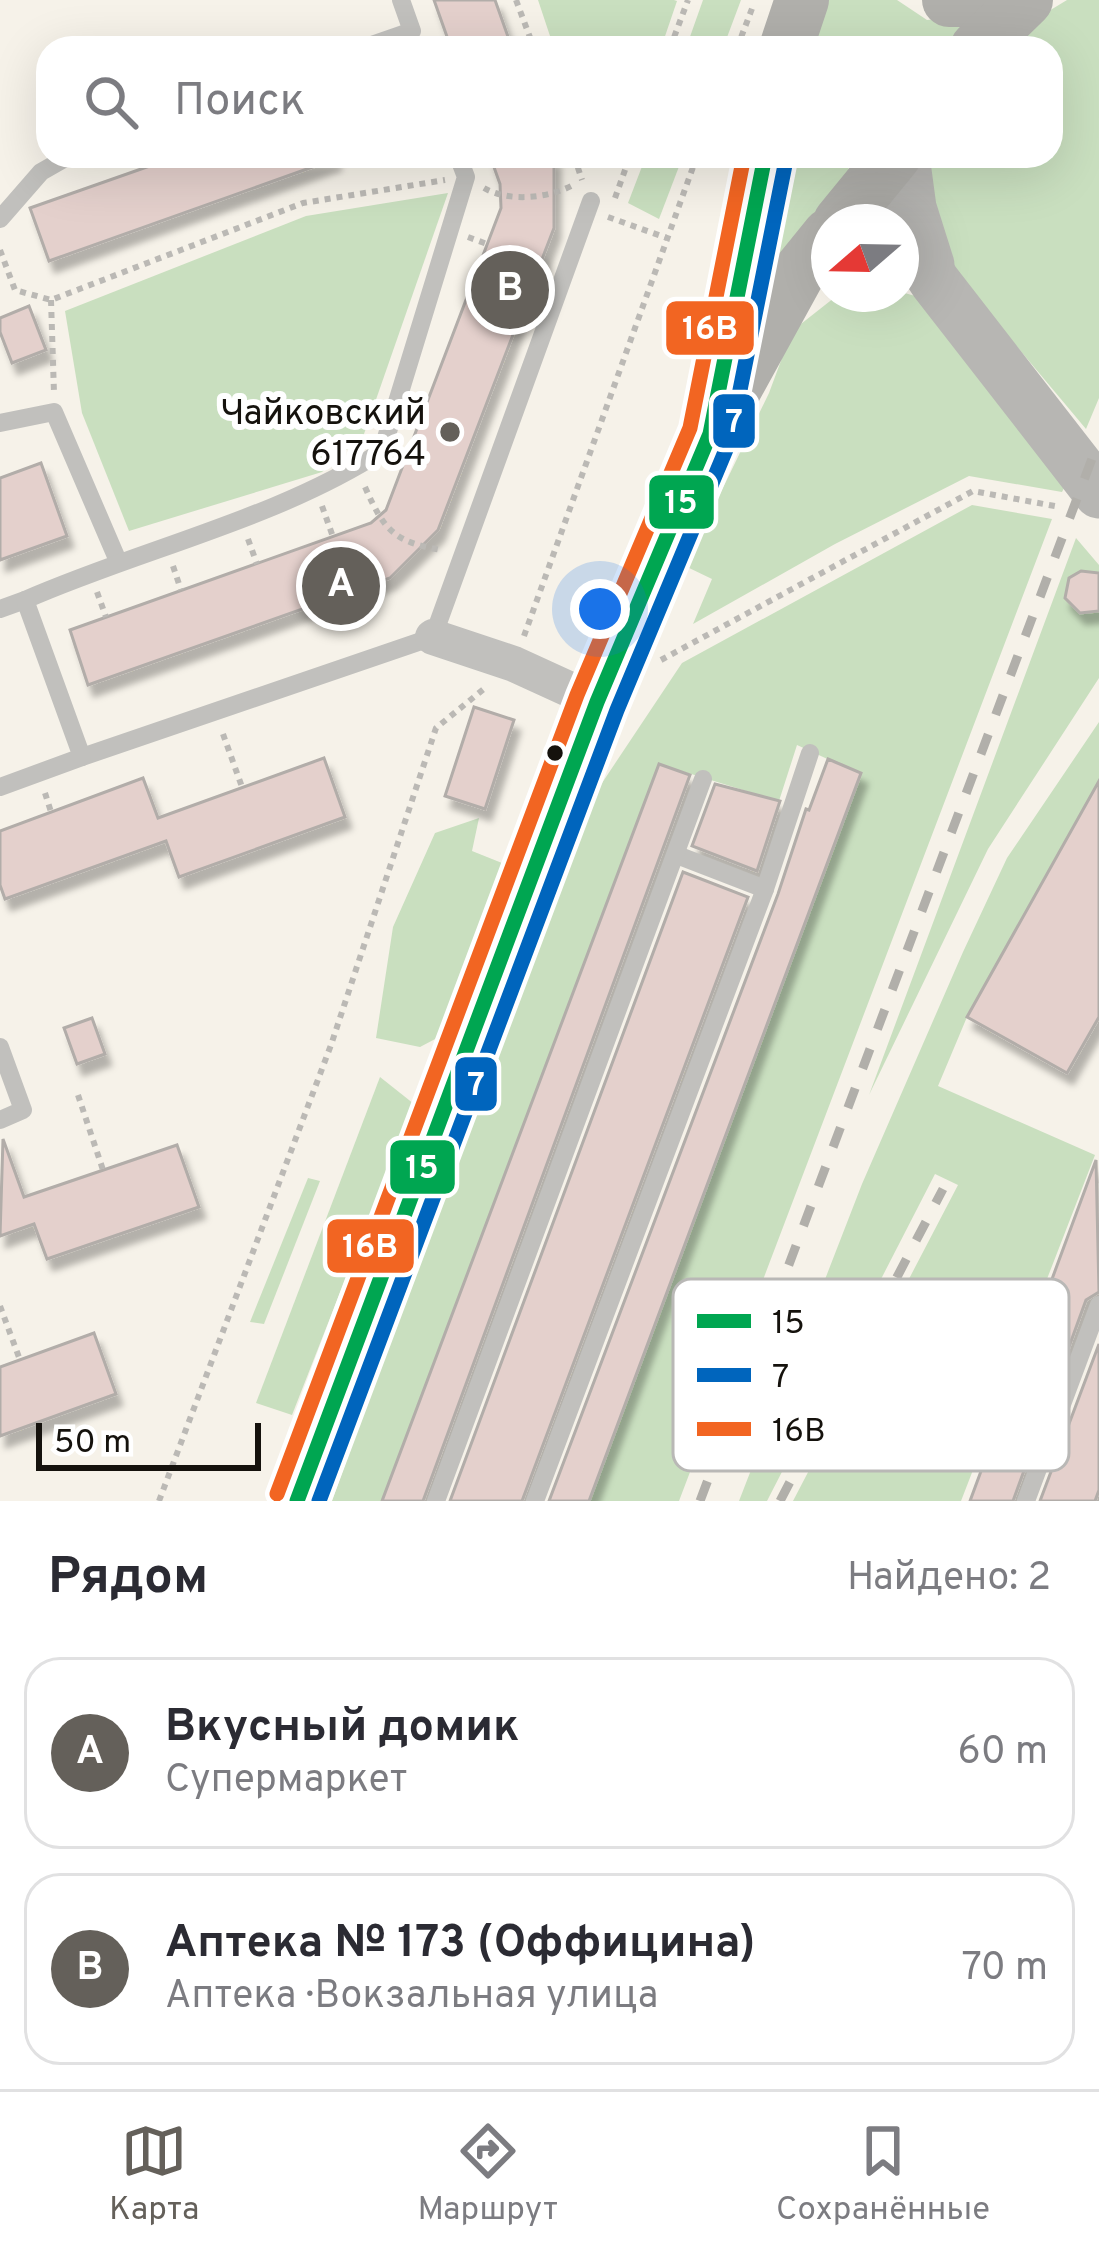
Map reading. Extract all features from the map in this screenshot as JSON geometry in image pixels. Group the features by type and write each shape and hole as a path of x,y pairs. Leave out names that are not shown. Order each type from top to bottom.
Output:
{"main road":[{"path":"949,0 997,0"},
{"path":"989,36 1026,0"},
{"path":"710,434 763,168"},
{"path":"297,1501 605,683 710,434 811,271"}],"street":[{"path":"876,183 905,204"},
{"path":"919,279 1085,501"},
{"path":"433,637 514,664 605,683"}],"lane":[{"path":"401,0 415,36"},
{"path":"0,219 48,168"},
{"path":"0,609 316,489 382,451 466,177 463,168"},
{"path":"0,787 433,637 591,201"},
{"path":"0,423 54,412 118,561"},
{"path":"25,600 82,757"},
{"path":"535,1501 765,889 810,753"},
{"path":"436,1501 704,779"},
{"path":"677,855 765,889"},
{"path":"0,1047 23,1110 0,1120"},
{"path":"1069,1386 1099,1305"},
{"path":"1026,1501 1037,1471"}],"path":[{"path":"516,0 530,36"},
{"path":"674,36 688,0"},
{"path":"159,1501 331,1046 436,728 514,664 693,168"},
{"path":"0,250 15,290 51,300 303,203 466,177 501,195 554,195 582,180"},
{"path":"608,217 667,238"},
{"path":"51,300 54,412"},
{"path":"356,467 378,517 400,540 463,554"},
{"path":"605,683 635,674 973,491 1085,501"},
{"path":"215,713 242,788"},
{"path":"78,1095 103,1170"},
{"path":"0,1306 20,1360"}],"green space":[{"path":"538,0 677,1 665,36 550,36"},
{"path":"703,0 741,0 728,36 690,36"},
{"path":"813,0 897,0 927,20 996,13 978,36 812,36"},
{"path":"1067,0 1099,0 1099,398 1086,429 945,261 929,168 1063,168 1063,36 1022,36 1039,17"},
{"path":"641,168 678,168 659,219 628,203"},
{"path":"770,168 848,168 862,188 851,204 811,204 811,260 735,367"},
{"path":"448,193 364,434 322,472 129,531 82,413 65,311 306,216"},
{"path":"919,297 1067,482 1062,492 969,476 693,624 712,579 685,566 769,393 792,331 816,312 919,312"},
{"path":"972,505 1052,519 763,1279 673,1279 673,1471 690,1471 679,1501 589,1501 860,774 797,745 779,801 659,764 382,1501 332,1501 502,1025 598,789 682,663"},
{"path":"1076,538 1099,565 1099,678 988,849 869,1095"},
{"path":"1099,722 1099,781 967,1017 938,1086 1095,1155 1047,1279 909,1279 958,1185 935,1174 881,1279 825,1279 862,1184 1007,858"},
{"path":"479,818 472,851 502,863 439,1037 420,1047 376,1038 393,927 435,833"},
{"path":"380,1077 414,1104 292,1415 256,1403"},
{"path":"308,1178 320,1181 264,1324 250,1322"},
{"path":"751,1471 782,1471 767,1501 739,1501"},
{"path":"809,1471 973,1471 961,1501 793,1501"}],"building":[{"path":"434,0 495,0 508,36 447,36"},
{"path":"144,168 310,168 49,261 30,208"},
{"path":"494,168 554,168 554,228 438,530 390,578 88,685 70,630 371,523 386,510 501,208"},
{"path":"29,306 46,350 12,363 0,332 0,318"},
{"path":"41,463 67,536 0,560 0,478"},
{"path":"1081,571 1099,573 1099,611 1080,613 1065,598 1069,578"},
{"path":"474,707 514,720 485,809 445,796"},
{"path":"324,758 345,817 179,877 166,841 5,899 0,885 0,831 143,778 158,818"},
{"path":"828,759 861,773 589,1501 549,1501 806,809"},
{"path":"659,764 690,775 423,1501 382,1501"},
{"path":"1099,781 1099,1017 1067,1073 967,1017"},
{"path":"715,784 780,801 757,871 692,846"},
{"path":"683,872 748,897 522,1501 450,1501"},
{"path":"92,1018 105,1054 77,1064 64,1028"},
{"path":"3,1139 24,1197 177,1145 199,1207 47,1259 34,1224 0,1236"},
{"path":"1096,1160 1099,1292 1086,1300 1069,1347 1069,1279 1052,1279"},
{"path":"94,1333 116,1394 0,1436 0,1367"},
{"path":"1099,1344 1099,1490 1095,1501 1040,1501 1051,1471 1069,1471 1069,1424"},
{"path":"981,1471 1024,1471 1013,1501 970,1501"}],"railway":[{"path":"783,1279 1099,440"},
{"path":"896,1279 943,1189"},
{"path":"700,1501 711,1471"},
{"path":"780,1501 796,1471"}],"transit line":[{"name":"16В","path":"277,1494 577,695 690,428 742,168"},
{"name":"15","path":"297,1501 597,702 710,434 763,168"},
{"name":"7","path":"319,1501 617,710 730,440 784,168"}],"place":[{"name":"Аптека № 173 (Оффицина)","path":"510,290"},
{"name":"Чайковский 617764","path":"450,432"},
{"name":"Вкусный домик","path":"341,586"}]}
